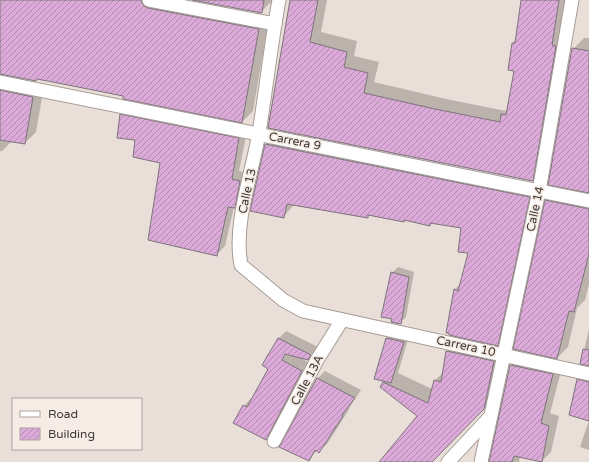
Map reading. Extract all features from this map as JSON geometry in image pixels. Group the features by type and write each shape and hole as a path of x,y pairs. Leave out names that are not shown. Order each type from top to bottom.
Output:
{"street":[{"path":"148,0 275,24"},
{"name":"Calle 13","path":"278,0 259,134 240,224 238,252 241,265 283,300 303,311 342,320"},
{"name":"Calle 14","path":"481,462 539,191 572,0"},
{"name":"Carrera 9","path":"0,82 589,201"},
{"name":"Carrera 10","path":"342,320 589,374"},
{"name":"Calle 13A","path":"274,441 317,360 342,320"},
{"name":"Calle 14","path":"448,462 490,416"}],"building":[{"path":"0,0 141,0 144,6 148,8 259,29 242,123 123,99 123,96 37,79 36,81 0,74"},
{"path":"192,0 264,0 262,13"},
{"path":"290,0 318,0 310,42 347,52 344,67 368,73 364,93 500,122 501,114 506,115 514,71 508,70 512,43 515,43 521,0 559,0 552,45 556,46 533,181 268,128"},
{"path":"572,48 589,51 589,193 548,185"},
{"path":"0,90 33,97 25,144 0,140"},
{"path":"120,114 239,138 232,179 240,181 235,208 228,207 217,256 148,240 160,163 133,157 135,140 117,138"},
{"path":"265,144 530,197 498,346 449,335 449,333 446,333 454,289 458,291 468,253 458,252 461,228 430,223 430,226 404,220 404,222 368,215 368,218 287,204 284,218 250,211"},
{"path":"545,200 589,209 589,254 574,312 569,311 557,359 513,349"},
{"path":"391,272 409,277 401,324 391,322 392,319 381,317"},
{"path":"278,338 311,355 308,360 285,354 282,360 302,371 266,440 233,423 243,405 247,407 268,369 262,365"},
{"path":"386,338 404,342 391,383 374,379"},
{"path":"583,349 589,350 589,366 580,364"},
{"path":"446,351 494,361 484,409 432,462 379,462 417,416 380,387 383,382 428,403 434,380 441,382"},
{"path":"510,365 553,374 541,423 549,426 542,462 514,456 512,462 489,462"},
{"path":"317,378 355,398 342,415 343,416 319,453 315,450 309,461 279,447"},
{"path":"577,379 589,382 589,421 569,415"}]}
